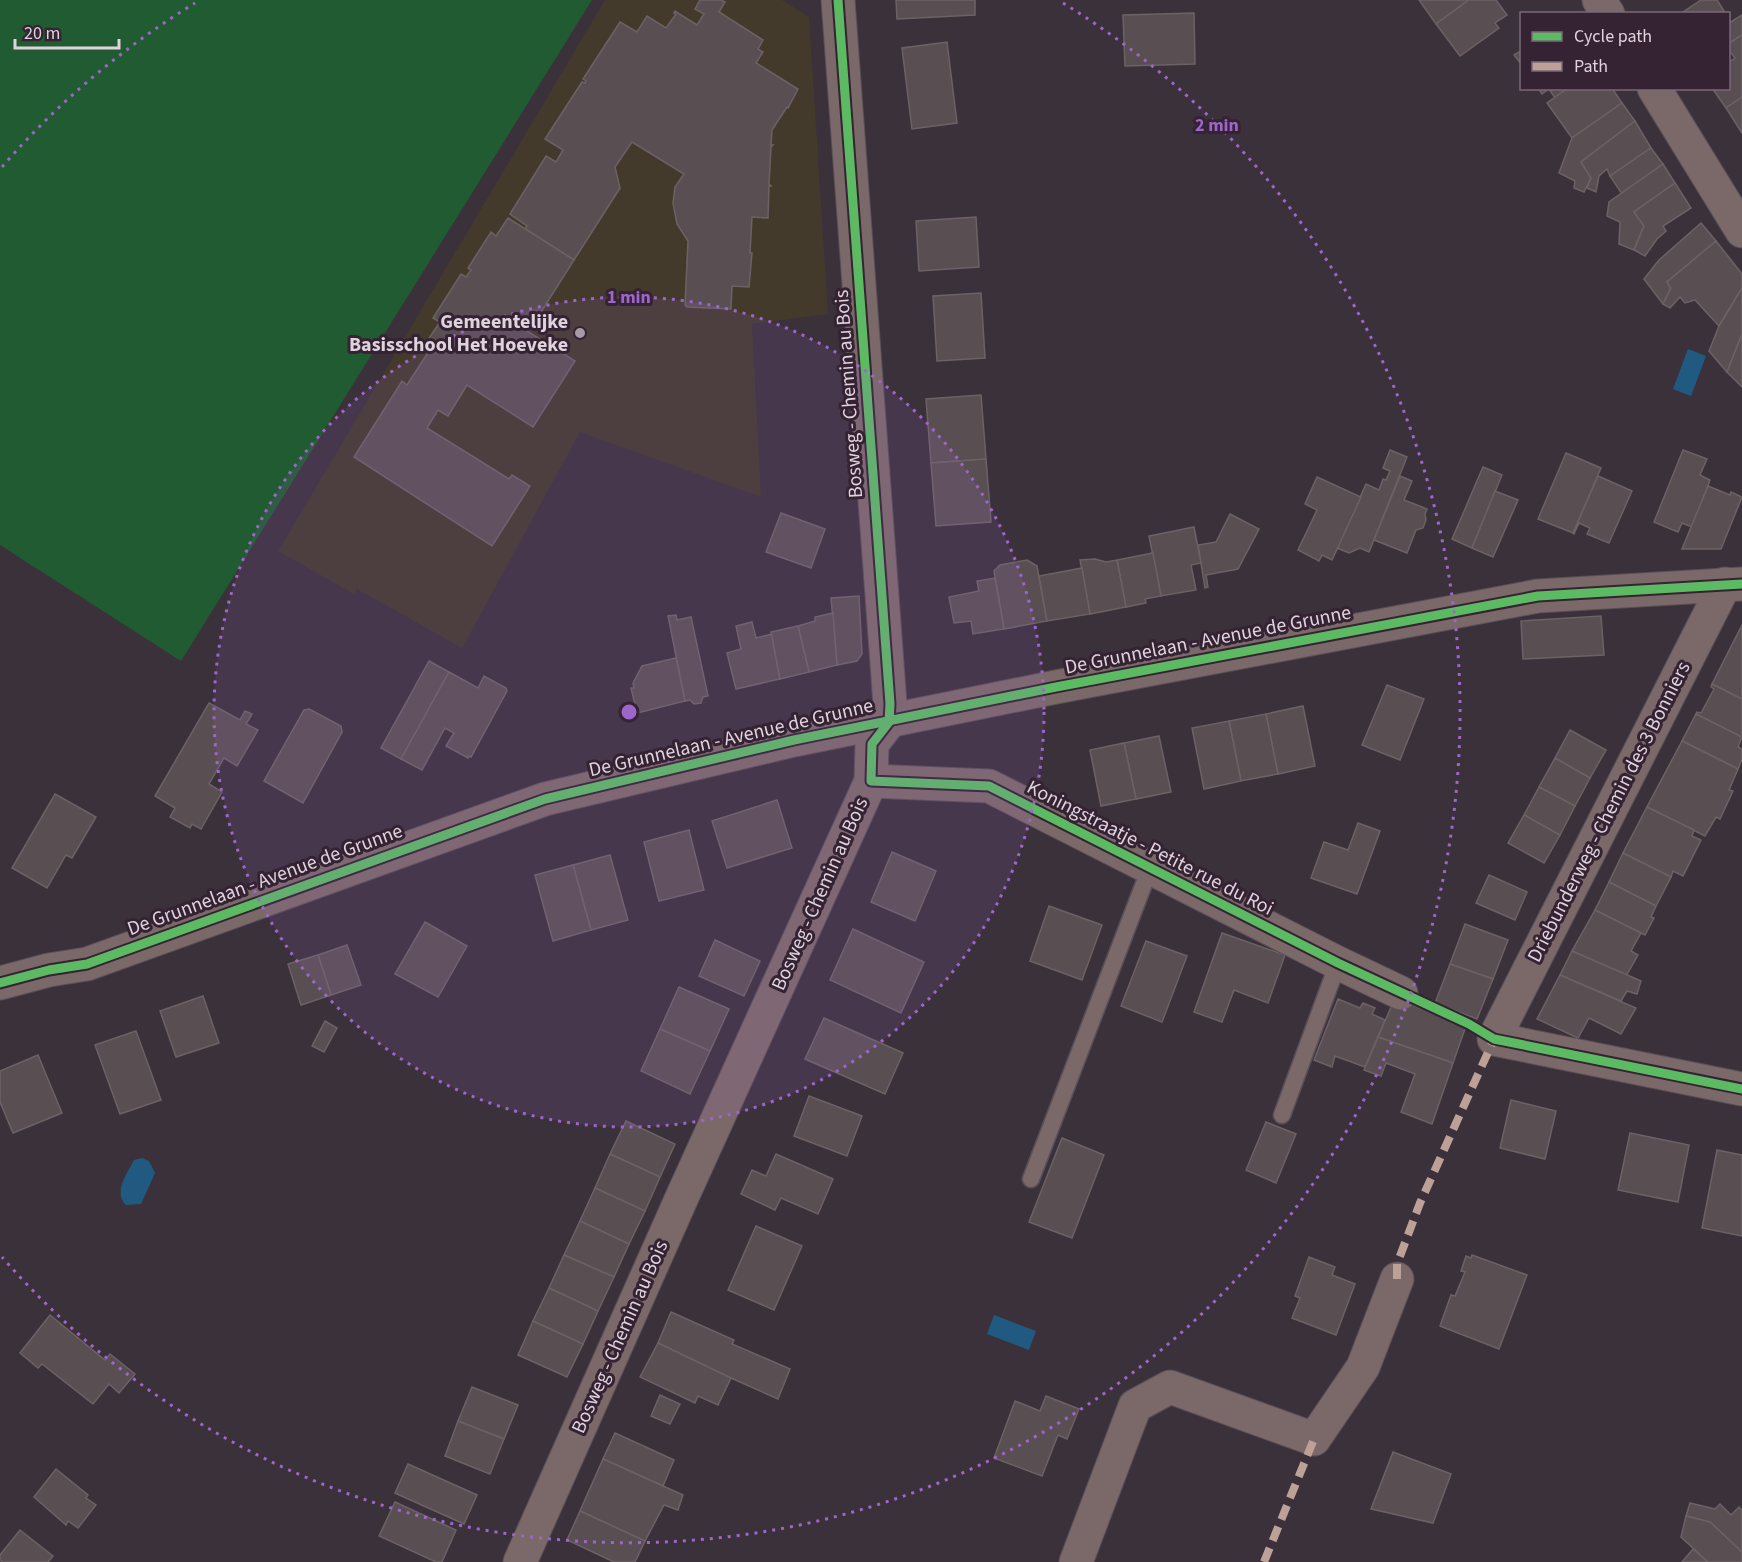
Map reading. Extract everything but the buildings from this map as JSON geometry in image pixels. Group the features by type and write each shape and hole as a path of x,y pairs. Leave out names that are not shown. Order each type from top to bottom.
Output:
{"street":[{"name":"Bosweg - Chemin au Bois","path":"520,1562 871,781 873,744 889,722 890,704 879,546 838,0"},
{"path":"1655,90 1742,231"},
{"name":"De Grunnelaan - Avenue de Grunne","path":"3,979 87,964 545,799 794,740 1056,687 1538,596 1733,584"},
{"name":"Driebunderweg - Chemin des 3 Bonniers","path":"1733,584 1494,1039 1742,1089"},
{"name":"Koningstraatje - Petite rue du Roi","path":"871,781 989,786 1401,993"},
{"path":"1076,1562 1135,1406 1170,1387 1314,1439 1363,1367 1397,1279"}],"lane":[{"path":"1031,1179 1150,868"},
{"path":"1282,1115 1338,963"}],"shaded area":[{"name":"Gemeentelijke Basisschool Het Hoeveke","path":"605,0 782,0 809,17 828,314 752,324 761,497 580,432 462,648 357,589 354,594 278,551"}],"green space":[{"path":"0,0 592,0 181,661 0,545"}],"water":[{"path":"1688,349 1706,356 1691,396 1673,389"},
{"path":"142,1158 149,1161 155,1173 141,1204 126,1205 122,1200 122,1183 134,1160"},
{"path":"994,1315 1036,1331 1029,1350 987,1334"}],"marked path":[{"path":"1397,1279 1397,1264 1420,1203 1494,1039"},
{"path":"1264,1562 1314,1439"}],"cycle path":[{"path":"838,0 890,704 889,722 872,744 871,781 989,786 1338,963 1469,1024 1494,1039 1742,1089"},
{"path":"0,983 49,970 87,964 545,799 794,740 1056,687 1538,596 1742,584"}],"place":[{"name":"Gemeentelijke Basisschool Het Hoeveke","path":"580,333"}]}
